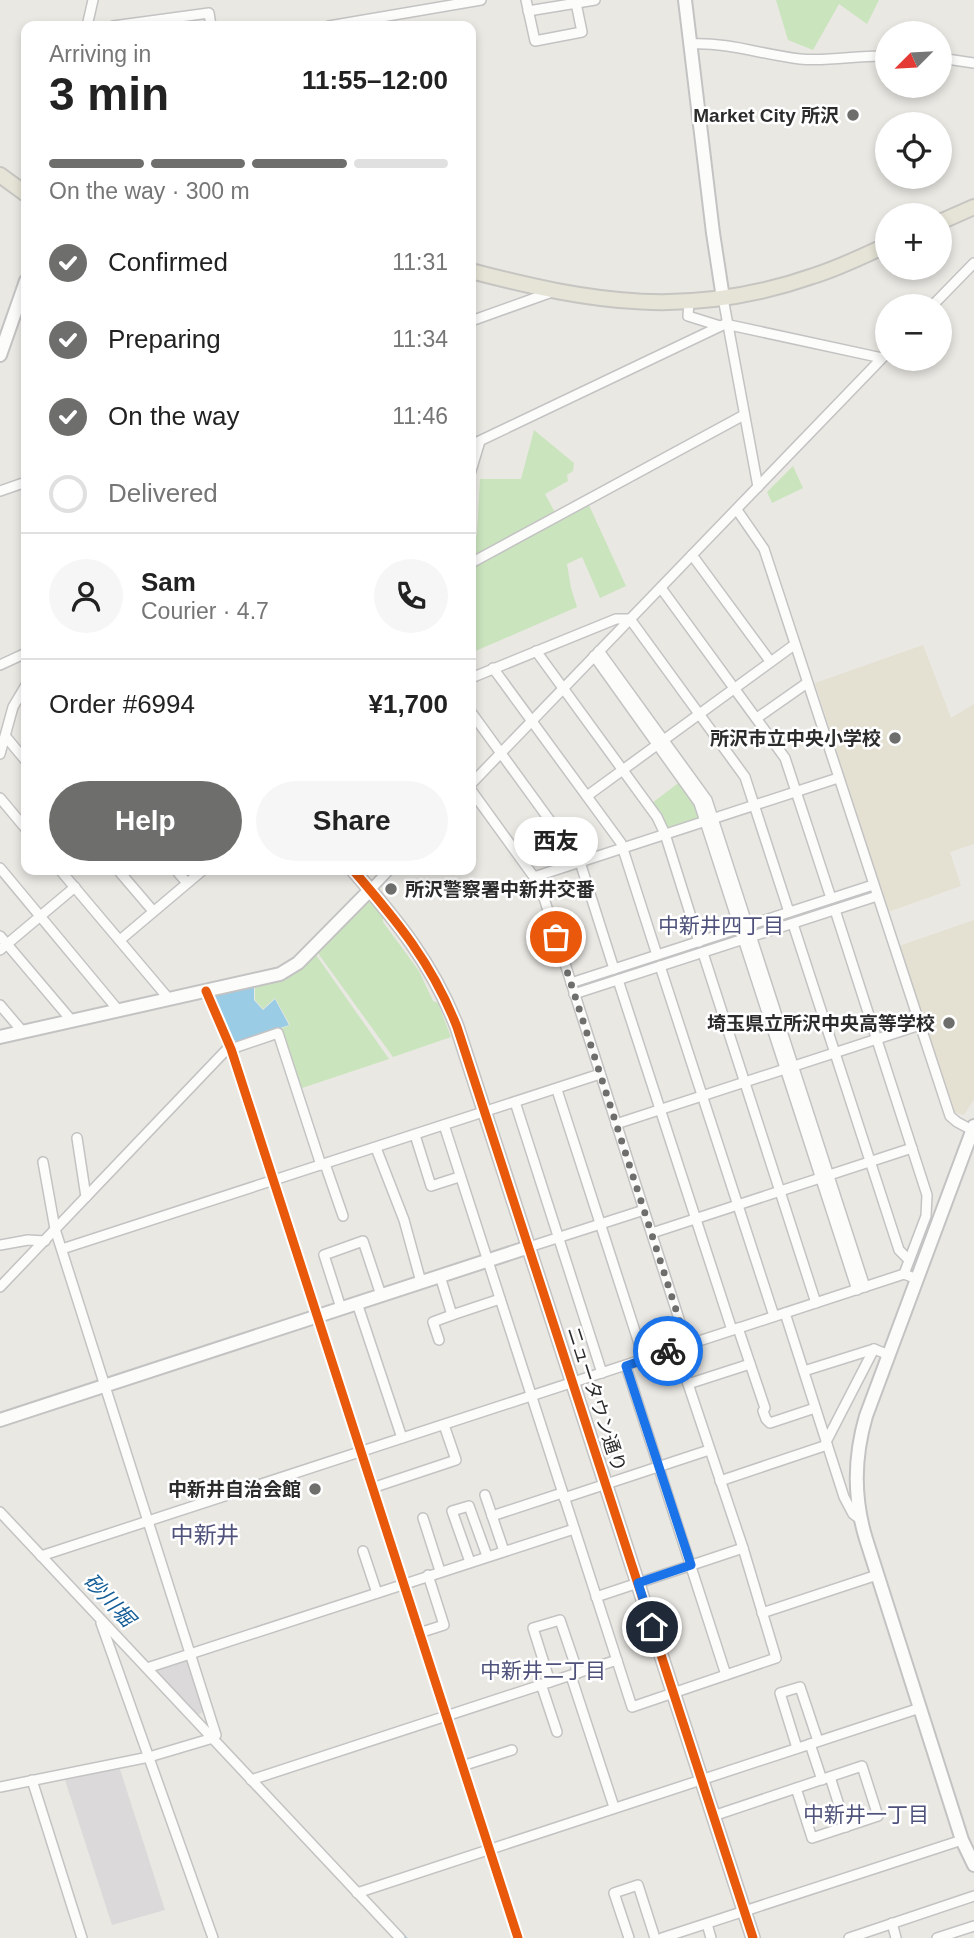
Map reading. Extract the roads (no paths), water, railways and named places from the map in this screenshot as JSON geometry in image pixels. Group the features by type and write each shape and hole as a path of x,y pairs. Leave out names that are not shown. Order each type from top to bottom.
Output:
{"main road":[{"path":"1,179 21,191"},
{"path":"952,217 974,207"},
{"path":"476,272 554,291 624,302 689,302 768,289 815,276 875,250"}],"street":[{"path":"88,21 93,0"},
{"path":"358,21 481,0"},
{"path":"526,0 535,41 582,32 576,4"},
{"path":"528,12 595,0"},
{"path":"685,0 725,326 758,487"},
{"path":"150,21 209,13 210,21"},
{"path":"691,44 729,46 801,59 875,56"},
{"path":"952,60 974,64"},
{"path":"944,294 974,263"},
{"path":"476,319 554,291"},
{"path":"689,302 688,316 725,326 875,354"},
{"path":"0,355 21,312"},
{"path":"476,443 725,326"},
{"path":"476,781 596,653 875,366"},
{"path":"476,560 744,415"},
{"path":"0,491 21,484"},
{"path":"737,510 764,549 950,1116 973,1128 866,1416 858,1446 856,1474 861,1520 877,1575 962,1840 974,1866"},
{"path":"692,555 770,661"},
{"path":"661,588 785,758 831,898"},
{"path":"476,676 616,619 630,619"},
{"path":"630,619 745,778 789,912"},
{"path":"587,796 794,645"},
{"path":"536,651 657,817 665,834 699,942"},
{"path":"596,653 661,742 709,820 861,1289"},
{"path":"0,665 21,655"},
{"path":"493,668 622,848 657,955"},
{"path":"757,718 807,683"},
{"path":"0,754 13,707 21,693"},
{"path":"476,719 580,862 614,969"},
{"path":"6,737 21,755"},
{"path":"534,877 838,778"},
{"path":"476,794 534,877 545,902 687,1344"},
{"path":"0,798 21,823"},
{"path":"0,868 119,1011"},
{"path":"64,875 169,999"},
{"path":"122,875 153,911"},
{"path":"180,875 187,883"},
{"path":"120,940 197,875"},
{"name":"ニュータウン通り","path":"357,875 409,937 435,979 457,1027 753,1938"},
{"path":"0,1037 272,977 290,970 384,875"},
{"path":"571,983 873,885"},
{"path":"4,947 75,887"},
{"path":"574,994 877,896"},
{"path":"835,910 928,1203 926,1216 904,1274"},
{"path":"793,924 899,1250 909,1260"},
{"path":"0,936 4,947 72,1021"},
{"path":"703,953 816,1303"},
{"path":"660,966 774,1317"},
{"path":"618,980 696,1218 765,1408 763,1411 766,1419 770,1423 816,1408"},
{"path":"206,991 230,1047 518,1938"},
{"path":"0,1005 23,1032"},
{"path":"616,1124 920,1025"},
{"path":"0,1287 230,1047 278,1034 343,1216"},
{"path":"61,1250 600,1074"},
{"path":"556,1090 644,1359"},
{"path":"515,1102 602,1373"},
{"path":"444,1125 632,1707 776,1658 743,1548 676,1348"},
{"path":"415,1135 431,1186 460,1177"},
{"path":"77,1138 86,1197"},
{"path":"376,1147 404,1220 421,1282"},
{"path":"652,1233 912,1148"},
{"path":"43,1163 61,1250 216,1735 214,1738"},
{"path":"0,1420 644,1210"},
{"path":"0,1245 28,1240 45,1241"},
{"path":"341,1308 324,1255 363,1241 382,1295"},
{"path":"41,1556 904,1274 917,1279"},
{"path":"440,1276 452,1315"},
{"path":"439,1340 433,1322 500,1299"},
{"path":"358,1303 402,1438"},
{"path":"785,1313 844,1497 853,1514 861,1520"},
{"path":"804,1371 874,1349 889,1355"},
{"path":"720,1480 827,1443 874,1349"},
{"path":"688,1384 750,1364"},
{"path":"626,1366 726,1675"},
{"path":"372,1488 456,1460 444,1425"},
{"path":"492,1516 606,1484 709,1450"},
{"path":"485,1495 504,1551"},
{"path":"470,1562 452,1511 469,1506 487,1556"},
{"path":"0,1512 400,1938"},
{"path":"423,1518 440,1571"},
{"path":"147,1668 574,1529"},
{"path":"596,1597 743,1548"},
{"path":"363,1551 377,1593"},
{"path":"419,1633 444,1625 428,1575"},
{"path":"762,1613 877,1575"},
{"path":"99,1618 213,1938"},
{"path":"557,1732 533,1629 560,1620 614,1807"},
{"path":"251,1780 617,1660"},
{"path":"797,1748 780,1693 800,1687 814,1742 846,1826"},
{"path":"356,1893 920,1708"},
{"path":"0,1787 149,1757 214,1738"},
{"path":"463,1766 512,1750"},
{"path":"713,1816 796,1788 862,1766 878,1816 812,1838 796,1788"},
{"path":"32,1780 82,1938"},
{"path":"662,1938 681,1935 744,1911 962,1840"},
{"path":"629,1938 614,1893 638,1885 655,1938"},
{"path":"849,1938 974,1897 974,1890"},
{"path":"892,1923 897,1938"},
{"path":"706,1924 712,1938"},
{"path":"937,1938 974,1926"}],"water":[{"path":"254,985 254,1000 263,1010 275,999 289,1025 239,1042 230,1039 213,997"}],"waterway":[{"name":"砂川堀","path":"365,1895 406,1938"}],"place":[{"name":"Market City 所沢","path":"853,115"},
{"name":"所沢市立中央小学校","path":"895,738"},
{"name":"所沢警察署中新井交番","path":"391,889"},
{"name":"西友","path":"556,937"},
{"name":"埼玉県立所沢中央高等学校","path":"949,1023"},
{"name":"中新井自治会館","path":"315,1489"}],"district":[{"name":"中新井四丁目","path":"721,926"},
{"name":"中新井","path":"205,1535"},
{"name":"中新井二丁目","path":"543,1671"},
{"name":"中新井一丁目","path":"866,1815"}]}
